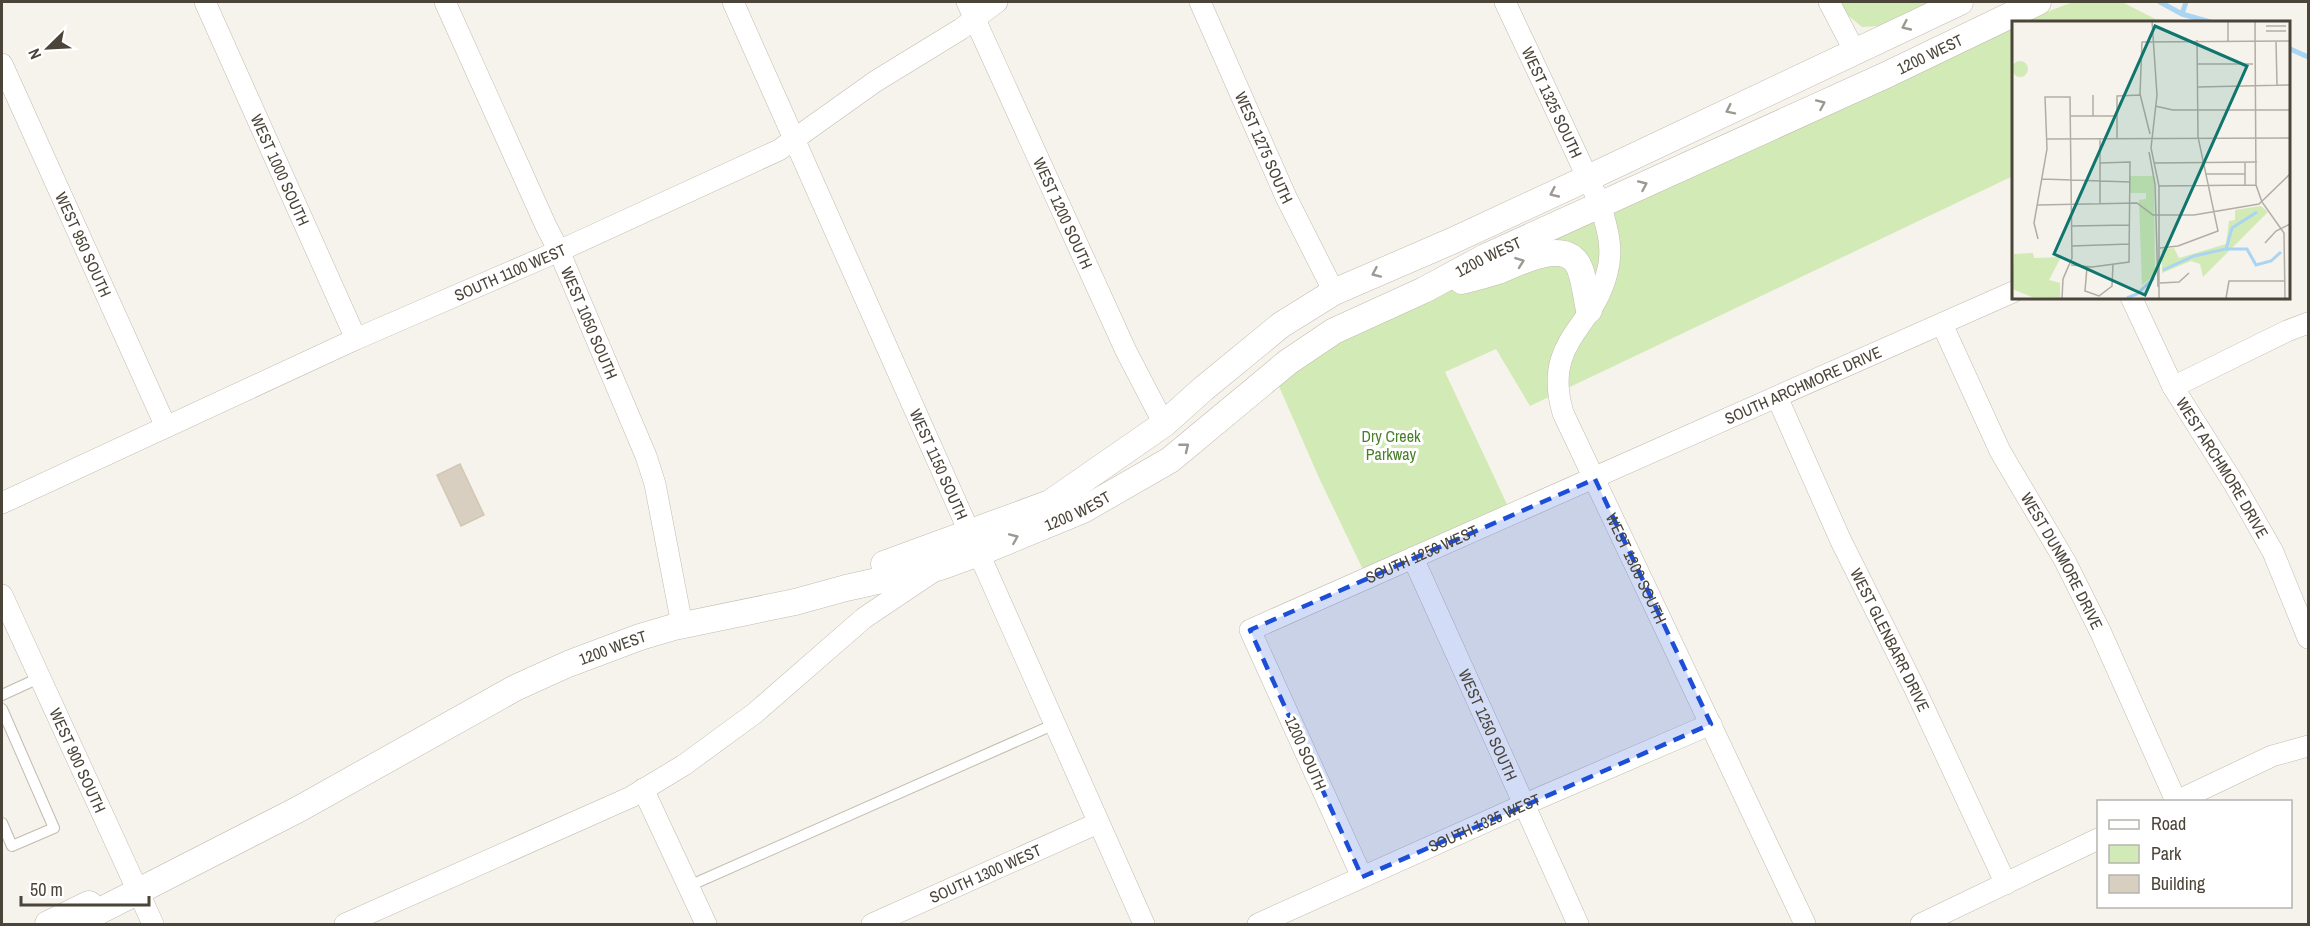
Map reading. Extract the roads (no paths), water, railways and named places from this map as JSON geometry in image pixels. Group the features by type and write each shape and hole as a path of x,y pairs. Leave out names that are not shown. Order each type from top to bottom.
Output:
{"street":[{"name":"WEST 1000 SOUTH","path":"205,2 356,339"},
{"name":"WEST 1050 SOUTH","path":"445,2 559,251 646,456 657,495 681,620"},
{"name":"WEST 1150 SOUTH","path":"733,2 1144,924"},
{"name":"SOUTH 1100 WEST","path":"2,503 356,339 559,251 779,150 971,10 997,2"},
{"name":"WEST 1275 SOUTH","path":"1200,2 1286,197 1334,292"},
{"name":"WEST 1325 SOUTH","path":"1505,2 1600,204"},
{"path":"1829,2 1854,50"},
{"name":"1200 WEST","path":"681,620 795,602 940,567 974,542 1050,502 1164,424 1281,325 1334,292 1588,178 1854,50 1960,2"},
{"name":"1200 WEST","path":"48,924 136,887 299,809 515,688 568,664 681,620 822,585 1083,510 1170,460 1288,362 1343,327 1424,290 1485,257 1884,76 2038,2"},
{"name":"WEST 1200 SOUTH","path":"971,10 1126,351 1164,424"},
{"name":"WEST 950 SOUTH","path":"2,63 166,427"},
{"name":"WEST 1300 SOUTH","path":"1600,204 1610,250 1608,272 1600,294 1566,346 1559,365 1557,383 1563,413 1805,924"},
{"path":"1424,290 1482,276 1534,257 1557,252 1566,254 1580,267 1589,310"},
{"name":"SOUTH ARCHMORE DRIVE","path":"1595,479 2012,292"},
{"name":"WEST ARCHMORE DRIVE","path":"2131,298 2174,387 2302,598 2308,638"},
{"path":"2174,387 2308,322"},
{"name":"WEST DUNMORE DRIVE","path":"1942,324 2000,451 2065,561 2101,633 2175,800"},
{"name":"WEST GLENBARR DRIVE","path":"1777,397 1841,541 1915,689 2006,884"},
{"name":"SOUTH 1250 WEST","path":"1250,630 1595,479"},
{"name":"WEST 1250 SOUTH","path":"1413,558 1522,805 1578,924"},
{"path":"345,924 631,797 713,746 763,706 864,618 940,567"},
{"name":"WEST 900 SOUTH","path":"2,595 153,924"},
{"name":"1200 SOUTH","path":"1250,630 1362,877"},
{"name":"SOUTH 1325 WEST","path":"1258,924 1522,805 1711,724"},
{"path":"2177,800 2272,756 2308,746"},
{"path":"643,789 706,924"},
{"name":"SOUTH 1300 WEST","path":"872,924 912,916 1098,823"},
{"path":"1922,924 2097,839"},
{"name":"1200 WEST","path":"74,924 136,887"}],"lane":[{"path":"2,695 39,678"},
{"path":"2,709 54,828 12,846 2,823"},
{"path":"689,886 1055,724"}],"waterway":[{"path":"2160,2 2182,14 2206,21"},
{"path":"2182,14 2186,2"},
{"path":"2289,48 2308,57"}],"park label":[{"name":"Dry Creek Parkway","path":"1391,445"}]}
